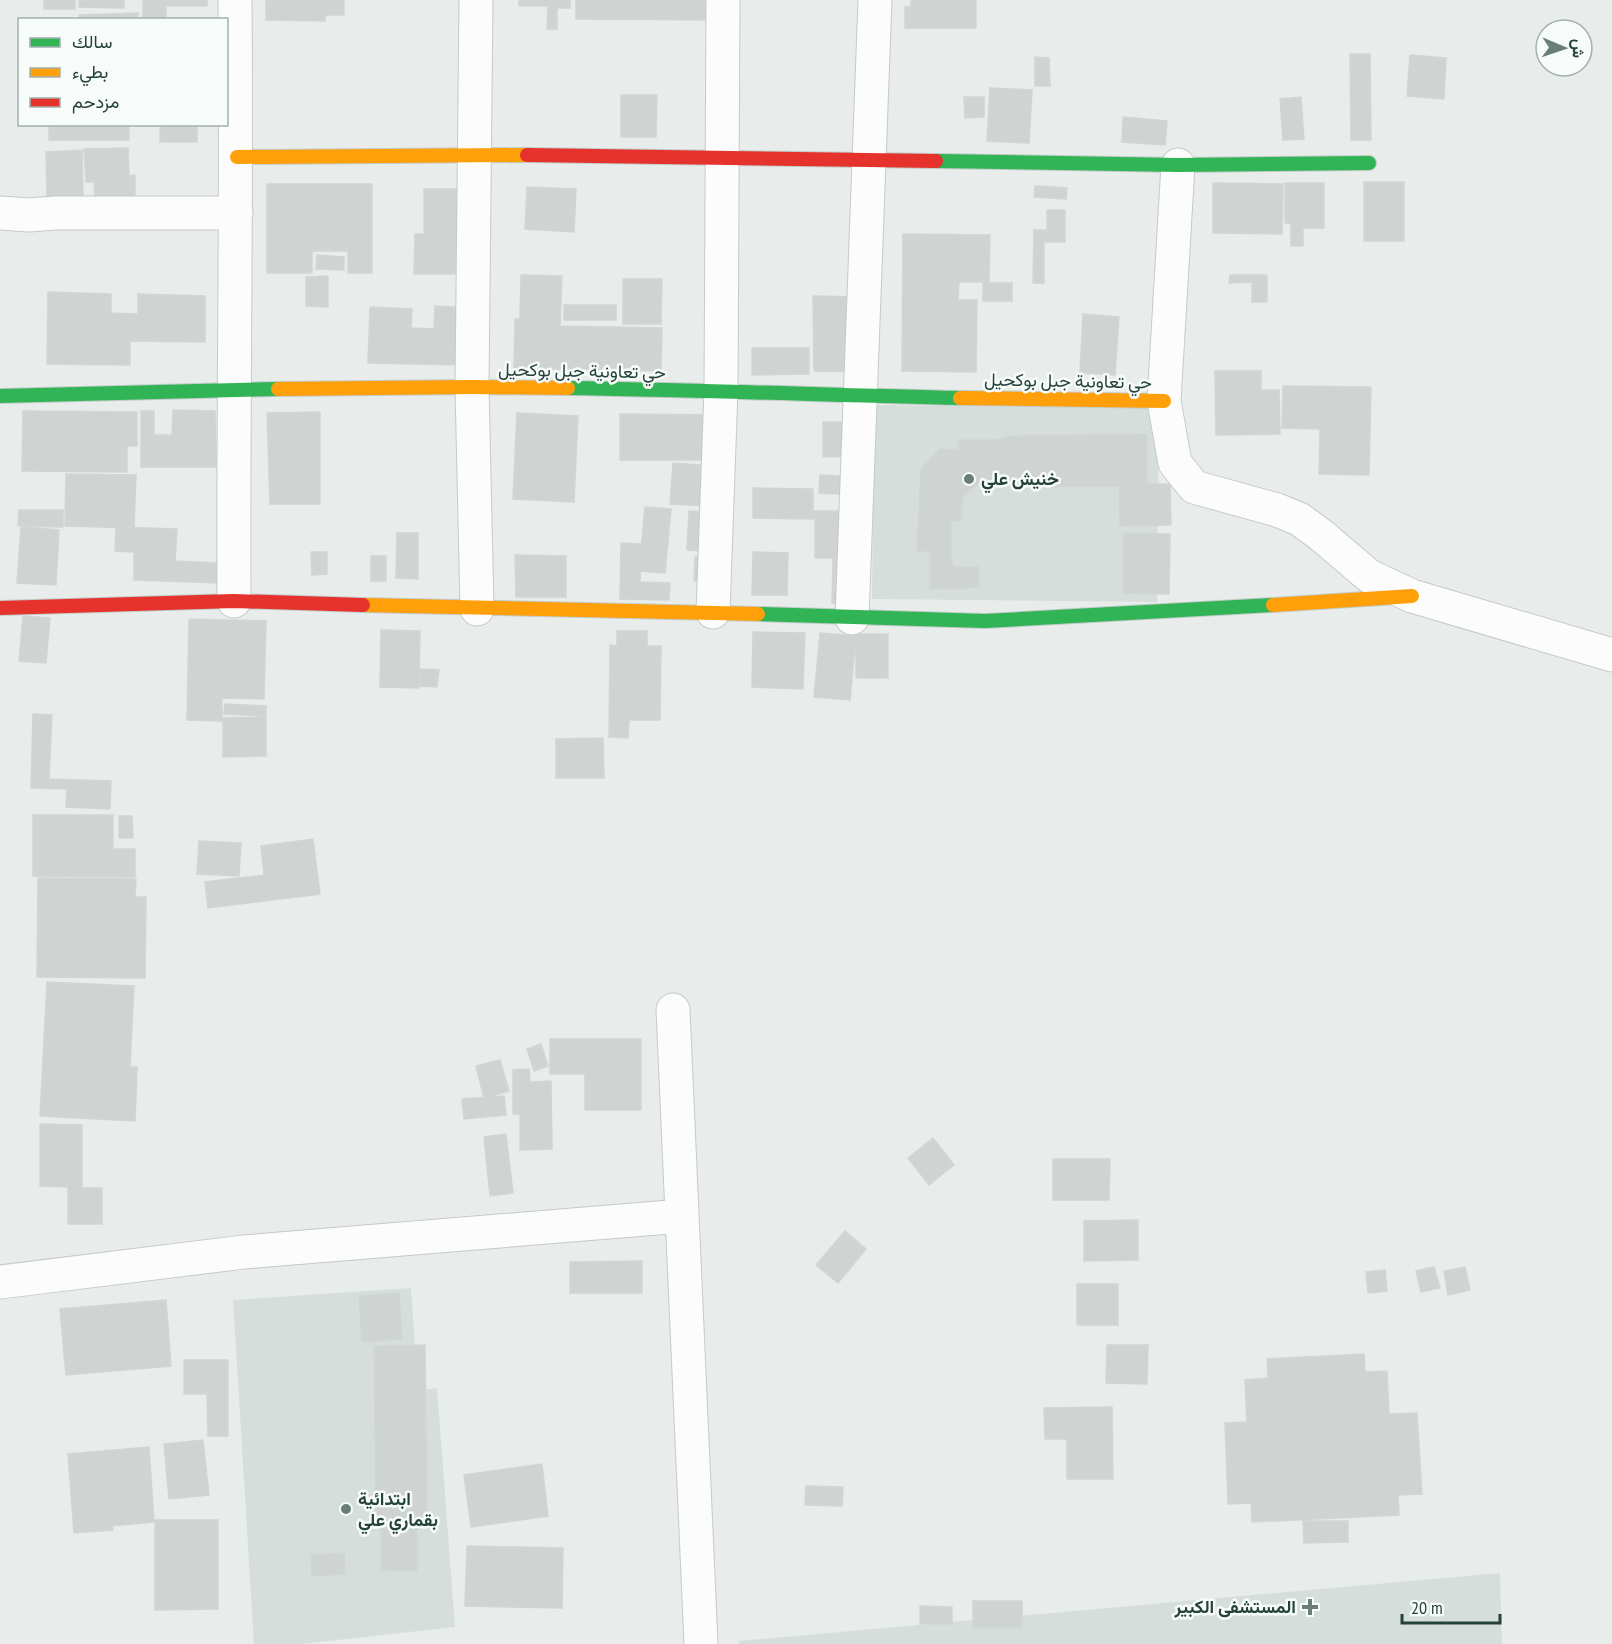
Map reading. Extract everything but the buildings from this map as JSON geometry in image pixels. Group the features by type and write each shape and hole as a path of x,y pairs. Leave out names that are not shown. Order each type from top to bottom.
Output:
{"street":[{"path":"234,601 233,390 237,157 235,0"},
{"path":"476,0 472,387 477,609"},
{"path":"713,612 721,390 723,0"},
{"path":"852,618 875,0"},
{"path":"237,157 473,154 1178,165 1369,163"},
{"path":"1178,165 1164,401 1175,464 1194,487 1277,510 1299,519 1369,576 1412,596 1612,654"},
{"path":"0,213 29,215 236,213"},
{"name":"حي تعاونية جبل بوكحيل","path":"0,396 472,387 721,390 860,396 1164,401"},
{"path":"0,608 234,601 997,621 1412,596"},
{"path":"673,1010 701,1644"},
{"path":"0,1282 244,1252 682,1216"}],"shaded area":[{"path":"874,405 1159,408 1157,602 872,599"},
{"name":"ابتدائية بقماري علي","path":"411,1288 418,1391 437,1388 455,1627 301,1644 254,1644 233,1300"},
{"name":"المستشفى الكبير","path":"1500,1573 1502,1644 739,1644 739,1641"}],"traffic: fast":[{"path":"936,161 1178,165 1369,163"},
{"path":"568,388 960,398"},
{"path":"0,396 278,389"},
{"path":"758,614 985,621 1273,605"}],"traffic: slow":[{"path":"237,157 527,155"},
{"path":"278,389 568,388"},
{"path":"960,398 1164,401"},
{"path":"1273,605 1412,596"},
{"path":"363,605 758,614"}],"traffic: jam":[{"path":"527,155 936,161"},
{"path":"0,608 234,601 363,605"}],"place":[{"name":"خنيش علي","path":"969,479"},
{"name":"ابتدائية بقماري علي","path":"346,1509"},
{"name":"المستشفى الكبير","path":"1310,1607"}]}
